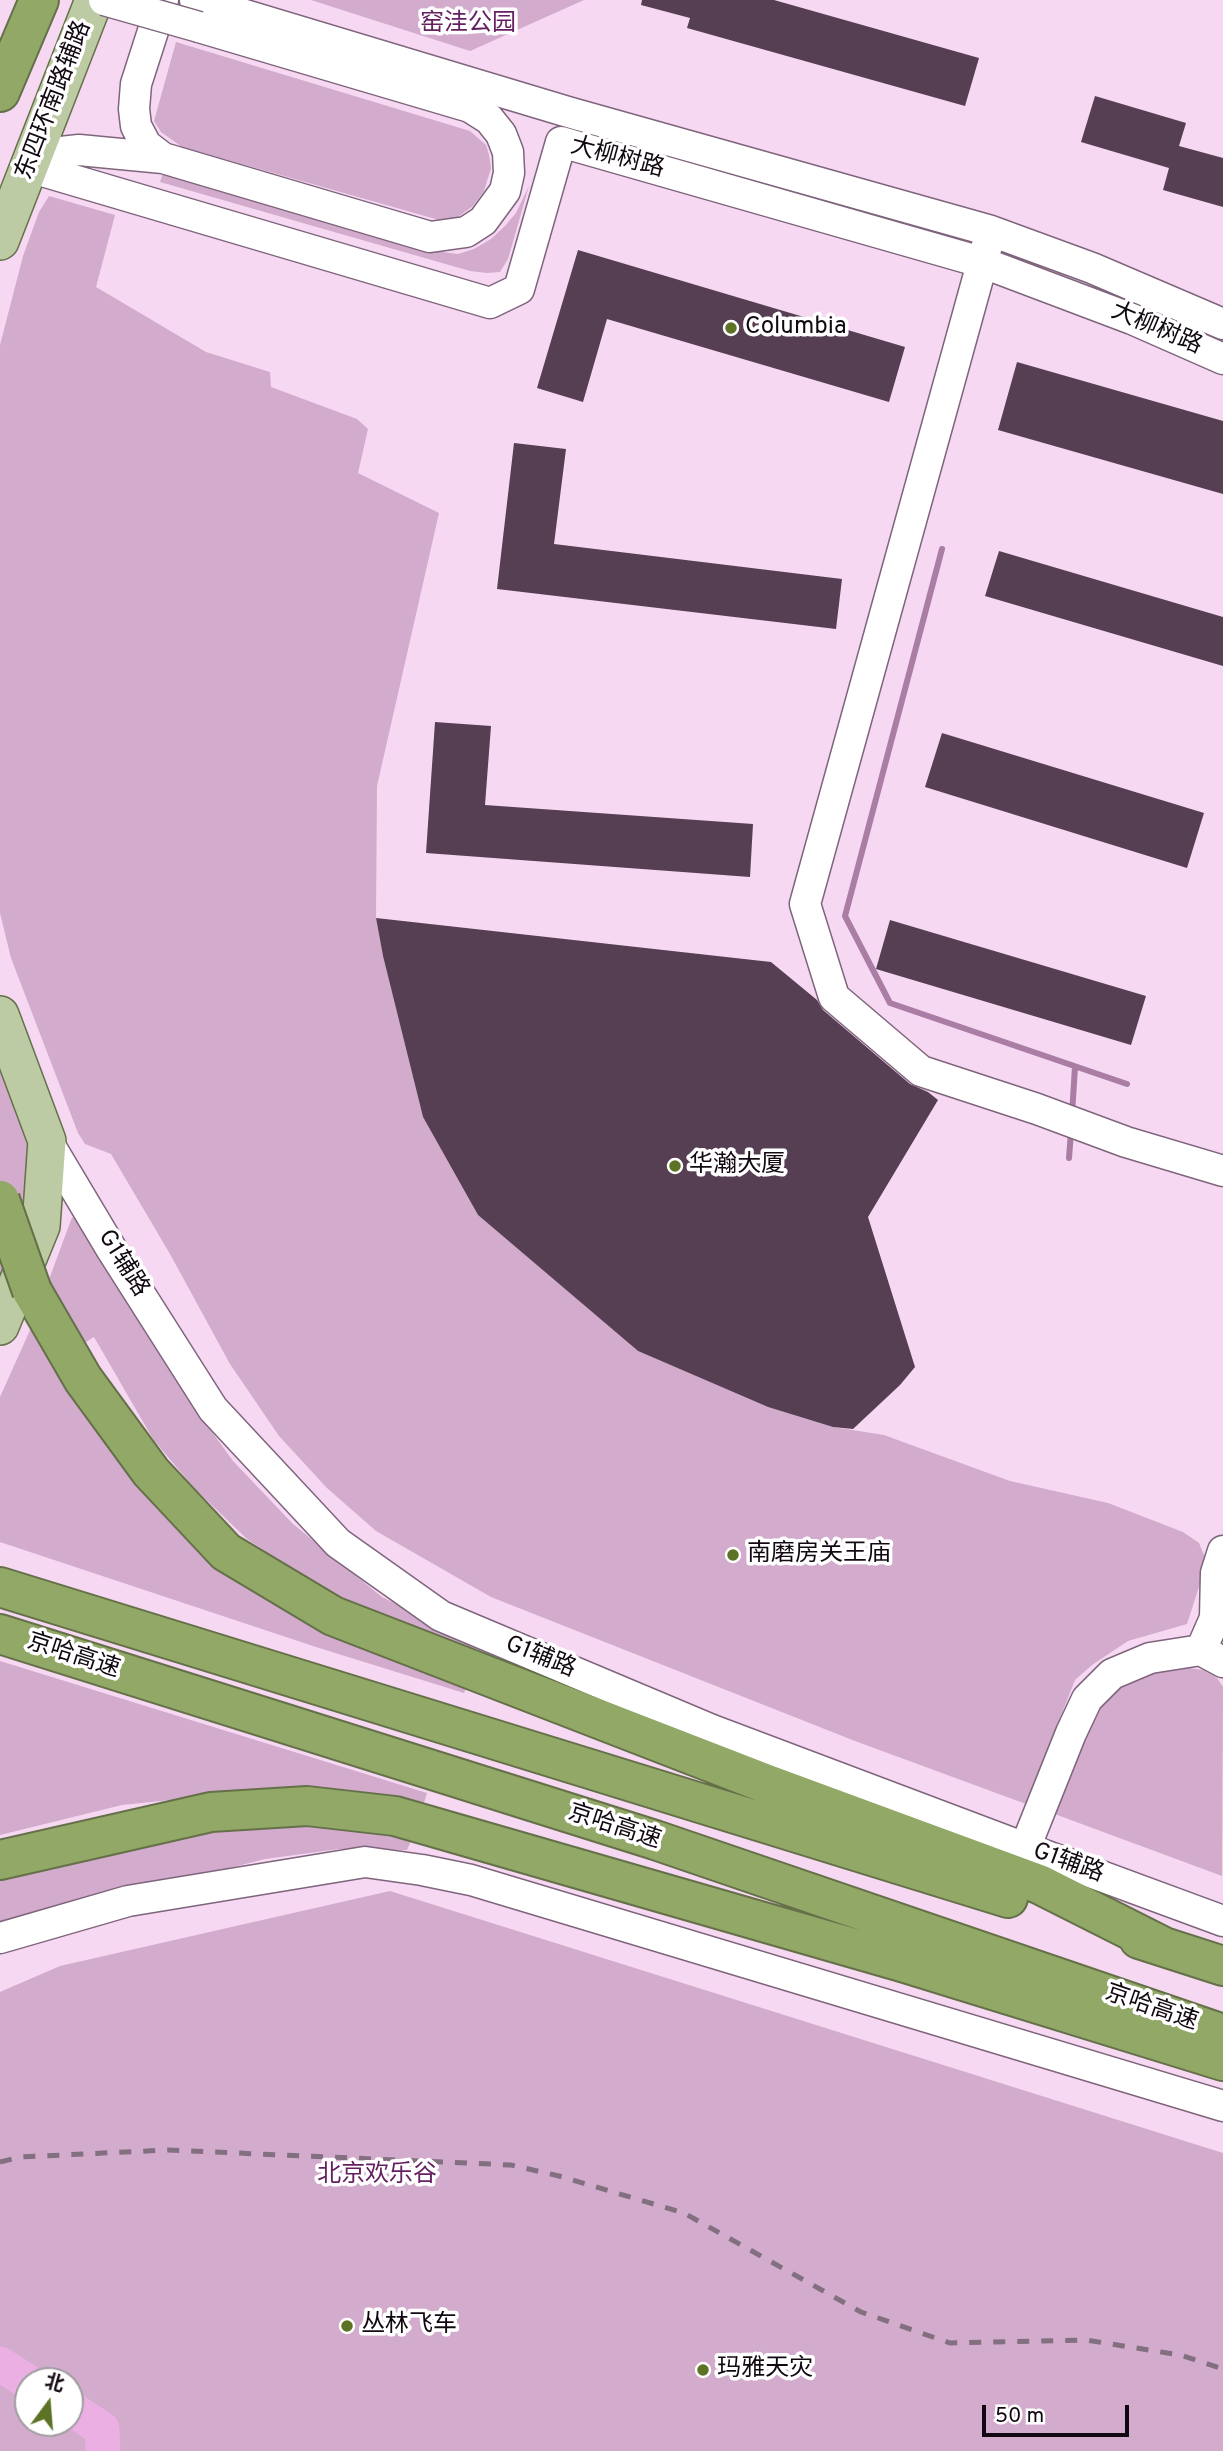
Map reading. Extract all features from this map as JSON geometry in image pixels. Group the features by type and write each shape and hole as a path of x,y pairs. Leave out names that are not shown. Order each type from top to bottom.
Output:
{"highway":[{"path":"0,92 39,0"},
{"path":"0,1200 32,1291"},
{"path":"0,1236 83,1379 152,1472 226,1552 333,1616 766,1784 1039,1884 1162,1946"},
{"name":"京哈高速","path":"0,1587 1223,1966"},
{"name":"京哈高速","path":"0,1633 655,1840 1223,2034"},
{"path":"0,1860 211,1812 307,1806 396,1816 888,1958 1223,2061"}],"main road":[{"name":"东四环南路辅路","path":"0,242 94,0"},
{"path":"0,1015 47,1141 41,1226 0,1326"}],"street":[{"name":"大柳树路","path":"104,0 197,14 568,112 991,230 1092,268 1223,324"},
{"path":"163,0 136,84 134,110 136,125 146,145 163,158"},
{"name":"大柳树路","path":"31,161 79,150 163,158 430,237 446,237 466,232 483,221 501,198 509,173 508,152 501,134 489,119 470,107 197,14"},
{"path":"561,142 568,112"},
{"name":"大柳树路","path":"31,161 490,303 519,289 561,142 981,262 1132,318 1223,359"},
{"path":"991,230 805,904 834,997 921,1072 1223,1171"},
{"name":"G1辅路","path":"47,1141 112,1250 213,1409 338,1543 441,1616 712,1730 1223,1921"},
{"path":"1025,1849 1087,1699 1112,1674 1150,1658 1212,1656 1219,1619 1216,1573 1223,1551"},
{"path":"0,1938 128,1901 365,1862 411,1868 471,1880 1223,2106"}],"green space":[{"name":"窑洼公园","path":"311,0 584,0 470,51"},
{"path":"176,42 470,131 486,145 489,155 491,168 484,191 473,206 458,217 439,220 182,147 161,132 154,121"},
{"path":"163,173 427,250 458,254 491,239 505,226 516,213 529,186 508,259 500,272 487,273 470,271 160,182"},
{"path":"49,196 115,215 96,287 206,352 270,372 271,387 357,419 368,429 358,473 439,513 377,786 376,918 423,1117 478,1215 638,1351 768,1407 833,1427 884,1435 1010,1481 1108,1503 1183,1532 1199,1543 1207,1562 1187,1624 1128,1641 1075,1680 1026,1804 855,1741 491,1597 376,1531 327,1488 279,1436 230,1364 111,1154 85,1144 78,1133 11,958 0,913 0,345 23,256 39,212"},
{"path":"0,1068 37,1169 0,1298"},
{"path":"75,1214 199,1414 233,1461 293,1524 382,1597 478,1643 473,1658 334,1598 247,1539 193,1487 153,1439 94,1337 62,1357 175,1513 467,1686 464,1693 0,1542 0,1397 31,1328"},
{"path":"0,1661 427,1793 424,1803 380,1794 305,1786 122,1805 0,1835"},
{"path":"1169,1665 1203,1670 1217,1678 1223,1687 1222,1876 1052,1813 1104,1697 1123,1679"},
{"path":"337,1824 414,1834 407,1850 339,1849 265,1859 0,1926 0,1876 160,1840 239,1827"},
{"name":"北京欢乐谷","path":"390,1891 1223,2153 1223,2451 0,2451 0,1992 60,1966"}],"building":[{"path":"642,0 774,0 979,58 965,106 687,28 690,18 641,5"},
{"path":"1095,96 1186,123 1179,146 1223,158 1223,207 1163,190 1169,168 1081,142"},
{"path":"578,250 905,347 889,402 607,319 583,402 537,388"},
{"path":"1017,362 1223,421 1223,494 998,430"},
{"path":"514,443 566,449 554,544 842,579 836,629 497,589"},
{"path":"999,551 1223,617 1223,666 985,596"},
{"path":"435,722 491,726 485,805 753,824 750,877 426,853"},
{"path":"942,733 1204,813 1187,868 925,787"},
{"name":"华瀚大厦","path":"376,918 771,962 910,1084 938,1100 868,1217 915,1367 900,1385 853,1429 833,1427 768,1407 638,1351 478,1215 423,1117"},
{"path":"890,920 1146,996 1131,1045 876,969"}],"waterway":[{"path":"942,549 845,916 890,1003 1127,1084"},
{"path":"1072,1114 1075,1067"},
{"path":"1069,1158 1071,1132"},
{"path":"0,2364 14,2373"},
{"path":"84,2417 102,2429 103,2451"}],"railway":[{"path":"0,2162 20,2157 168,2150 511,2165 559,2176 684,2213 861,2312 950,2343 1086,2340 1180,2355 1223,2369"}],"place":[{"name":"Columbia","path":"731,328"},
{"name":"华瀚大厦","path":"675,1166"},
{"name":"南磨房关王庙","path":"733,1555"},
{"name":"丛林飞车","path":"347,2326"},
{"name":"玛雅天灾","path":"703,2370"}]}
